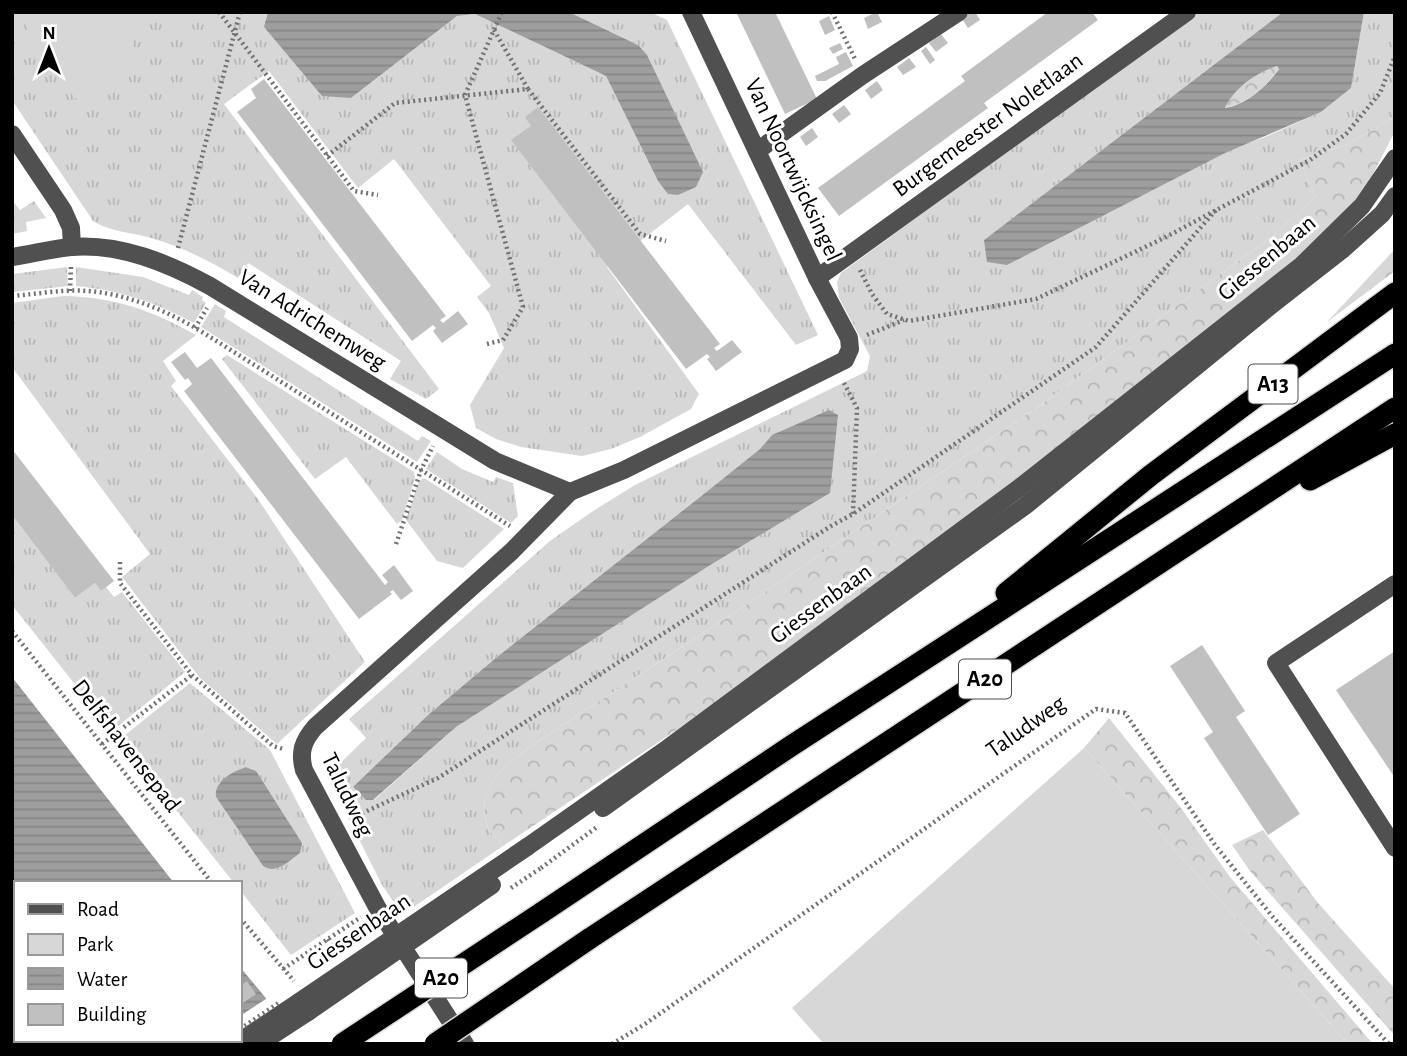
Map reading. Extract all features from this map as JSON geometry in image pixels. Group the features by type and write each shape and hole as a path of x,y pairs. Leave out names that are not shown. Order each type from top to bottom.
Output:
{"highway":[{"name":"A13","path":"931,655 1151,475 1395,293"},
{"name":"A20","path":"342,1044 931,655 1395,354"},
{"name":"A20","path":"435,1044 589,939 1395,408"},
{"name":"A20","path":"1188,546 1395,434"}],"street":[{"name":"Van Noortwijcksingel","path":"691,12 817,278 849,338 850,347"},
{"path":"757,151 863,75 958,12"},
{"name":"Burgemeester Noletlaan","path":"817,278 1187,12"},
{"path":"12,134 63,211 71,228 72,247"},
{"name":"Giessenbaan","path":"242,1040 530,852 1018,488 1302,265 1362,206 1395,158"},
{"name":"Giessenbaan","path":"259,1044 1025,506 1342,250 1382,214 1395,196"},
{"name":"Van Adrichemweg","path":"12,257 72,247 95,248 139,255 173,266 210,285 495,461 570,492"},
{"path":"526,537 570,492 624,470 845,360 850,347"},
{"name":"Taludweg","path":"466,1044 377,907 304,770 300,755 315,727 526,537"},
{"path":"1395,584 1276,663 1395,848"}],"path":[{"path":"219,12 354,191 377,195"},
{"path":"173,266 240,12"},
{"path":"487,344 503,340 523,307 466,95 502,12"},
{"path":"832,12 863,75"},
{"path":"494,29 528,89 640,234 666,241"},
{"path":"851,254 872,294 887,314 909,321 1036,299 1128,256 1310,160 1346,134 1380,93 1395,56"},
{"path":"327,156 395,103 528,89"},
{"path":"334,826 438,778 853,514 1096,346 1216,211"},
{"path":"12,296 88,291 161,310 199,330 526,537"},
{"path":"850,347 872,332 905,319"},
{"path":"833,364 857,408 853,514"},
{"path":"396,544 421,470 441,430"},
{"path":"120,562 120,583 192,675 273,746 300,755"},
{"name":"Delfshavensepad","path":"12,631 210,881"},
{"path":"102,744 192,675"},
{"name":"Taludweg","path":"612,1044 645,1024 1096,709 1125,713 1223,855 1272,916 1389,1044"},
{"path":"242,920 283,970 377,907"},
{"path":"242,1028 286,998"}],"green space":[{"path":"12,12 268,12 265,27 351,98 457,16 475,14 606,76 658,181 638,45 569,12 650,12 667,20 818,335 796,345 688,204 607,267 699,394 691,409 640,437 611,449 582,456 521,447 496,439 476,428 470,405 504,348 489,313 477,297 491,286 394,159 358,188 269,71 224,104 439,389 426,399 390,379 401,361 248,263 238,278 174,246 93,221 12,100"},
{"path":"17,12 111,12 140,55 75,99"},
{"path":"1197,12 1283,12 984,240 1265,137 1321,112 1351,88 1364,12 1395,12 1395,116 1348,144 1300,160 1315,197 1273,236 1039,406 740,609 528,748 494,780 485,799 488,827 503,846 402,915 381,883 327,776 366,738 349,719 550,541 593,511 635,485 867,371 870,356 839,298 837,282 841,273","holes":["772,435 830,493 712,564 456,727 374,800 353,788 428,715 497,657 760,449"]},
{"path":"1277,66 1279,68 1274,75 1255,94 1224,108 1233,94 1246,82"},
{"path":"1395,116 1395,131 1372,176 1346,213 1236,315 800,643 681,727 503,846 494,836 488,827 485,799 501,771 528,748 740,609 1039,406 1273,236 1315,197 1300,160 1348,144"},
{"path":"12,200 20,210 34,201 46,218 26,222 27,231 12,234"},
{"path":"1395,249 1395,271 1327,322"},
{"path":"67,267 68,286 14,292 12,274"},
{"path":"76,267 143,277 189,295 192,290 203,297 202,300 206,303 194,323 136,298 76,286"},
{"path":"63,296 99,299 132,306 164,318 196,335 163,361 176,381 171,386 258,499 365,662 277,744 200,678 122,577 150,554 12,367 12,303"},
{"path":"215,304 226,311 224,317 418,441 422,436 431,441 417,462 201,327"},
{"path":"227,355 414,472 415,478 402,520 397,524 346,457 315,479 222,359"},
{"path":"437,452 462,469 493,482 496,477 513,483 518,516 511,523 426,469"},
{"path":"424,478 504,529 463,568 437,561 406,520 419,481"},
{"path":"12,515 75,598 95,583 101,591 106,587 114,597 122,592 185,672 112,731 12,605"},
{"path":"190,683 270,750 355,913 291,955 242,893 242,881 232,881 120,739","holes":["246,767 252,769 300,853 278,868 263,866 216,797 219,783"]},
{"path":"1109,718 1181,808 1230,877 1373,1044 1348,1044 1084,748"},
{"path":"1084,748 1348,1044 824,1044 792,1008"},
{"path":"1263,830 1318,903 1395,989 1395,1036 1250,871 1232,845"}],"water":[{"path":"268,12 569,12 638,45 647,55 703,172 696,187 678,195 668,194 658,181 606,76 475,14 457,16 351,98 322,96 264,27"},
{"path":"1283,12 1364,12 1351,88 1321,112 1225,153 1007,265 987,262 984,240","holes":["1277,66 1279,69 1255,94 1241,103 1225,108 1246,82 1269,69"]},
{"path":"829,410 838,415 830,493 712,564 456,727 373,800 366,800 353,787 428,715 497,657 760,449 772,435"},
{"path":"12,677 172,881 14,881 12,986"},
{"path":"246,767 256,771 302,843 300,853 278,868 263,866 216,797 221,782 230,774"},
{"path":"242,969 304,1044 96,1042 242,1042"}],"pier":[{"path":"269,997 307,1044 198,1044 242,1042 242,1015"}],"building":[{"path":"736,12 775,12 817,99 785,114"},
{"path":"877,12 882,22 868,29 864,18"},
{"path":"975,12 980,20 968,28 962,19"},
{"path":"1048,12 1092,12 1098,20 984,103 988,108 839,216 818,188 965,81 961,76"},
{"path":"829,16 835,30 825,35 819,21"},
{"path":"941,34 948,43 936,52 929,43"},
{"path":"840,43 843,49 833,54 829,48"},
{"path":"926,47 935,60 930,64 921,51"},
{"path":"846,52 853,66 825,81 817,81 815,76 839,64 836,57"},
{"path":"909,58 916,67 903,75 897,67"},
{"path":"264,79 446,316 440,320 443,323 458,311 468,324 442,343 433,331 436,328 433,325 412,341 237,112 256,98 251,89"},
{"path":"877,81 883,90 871,99 865,90"},
{"path":"844,105 851,114 839,123 832,114"},
{"path":"538,107 720,344 714,348 717,351 732,340 742,352 716,371 707,359 710,357 707,354 686,369 511,140 531,126 525,117"},
{"path":"812,128 818,137 806,146 800,137"},
{"path":"185,352 197,368 211,358 385,585 388,582 382,575 394,565 413,591 401,600 393,590 390,592 392,594 359,619 184,391 192,384 188,378 185,380 171,362"},
{"path":"12,449 114,581 101,591 95,583 75,598 12,515"},
{"path":"1202,645 1245,711 1236,717 1300,814 1268,835 1204,738 1213,732 1170,666"},
{"path":"1395,651 1395,778 1336,690"},
{"path":"247,981 256,994 242,1004 242,985"},
{"path":"12,1012 14,1042 57,1044 12,1044"}]}
